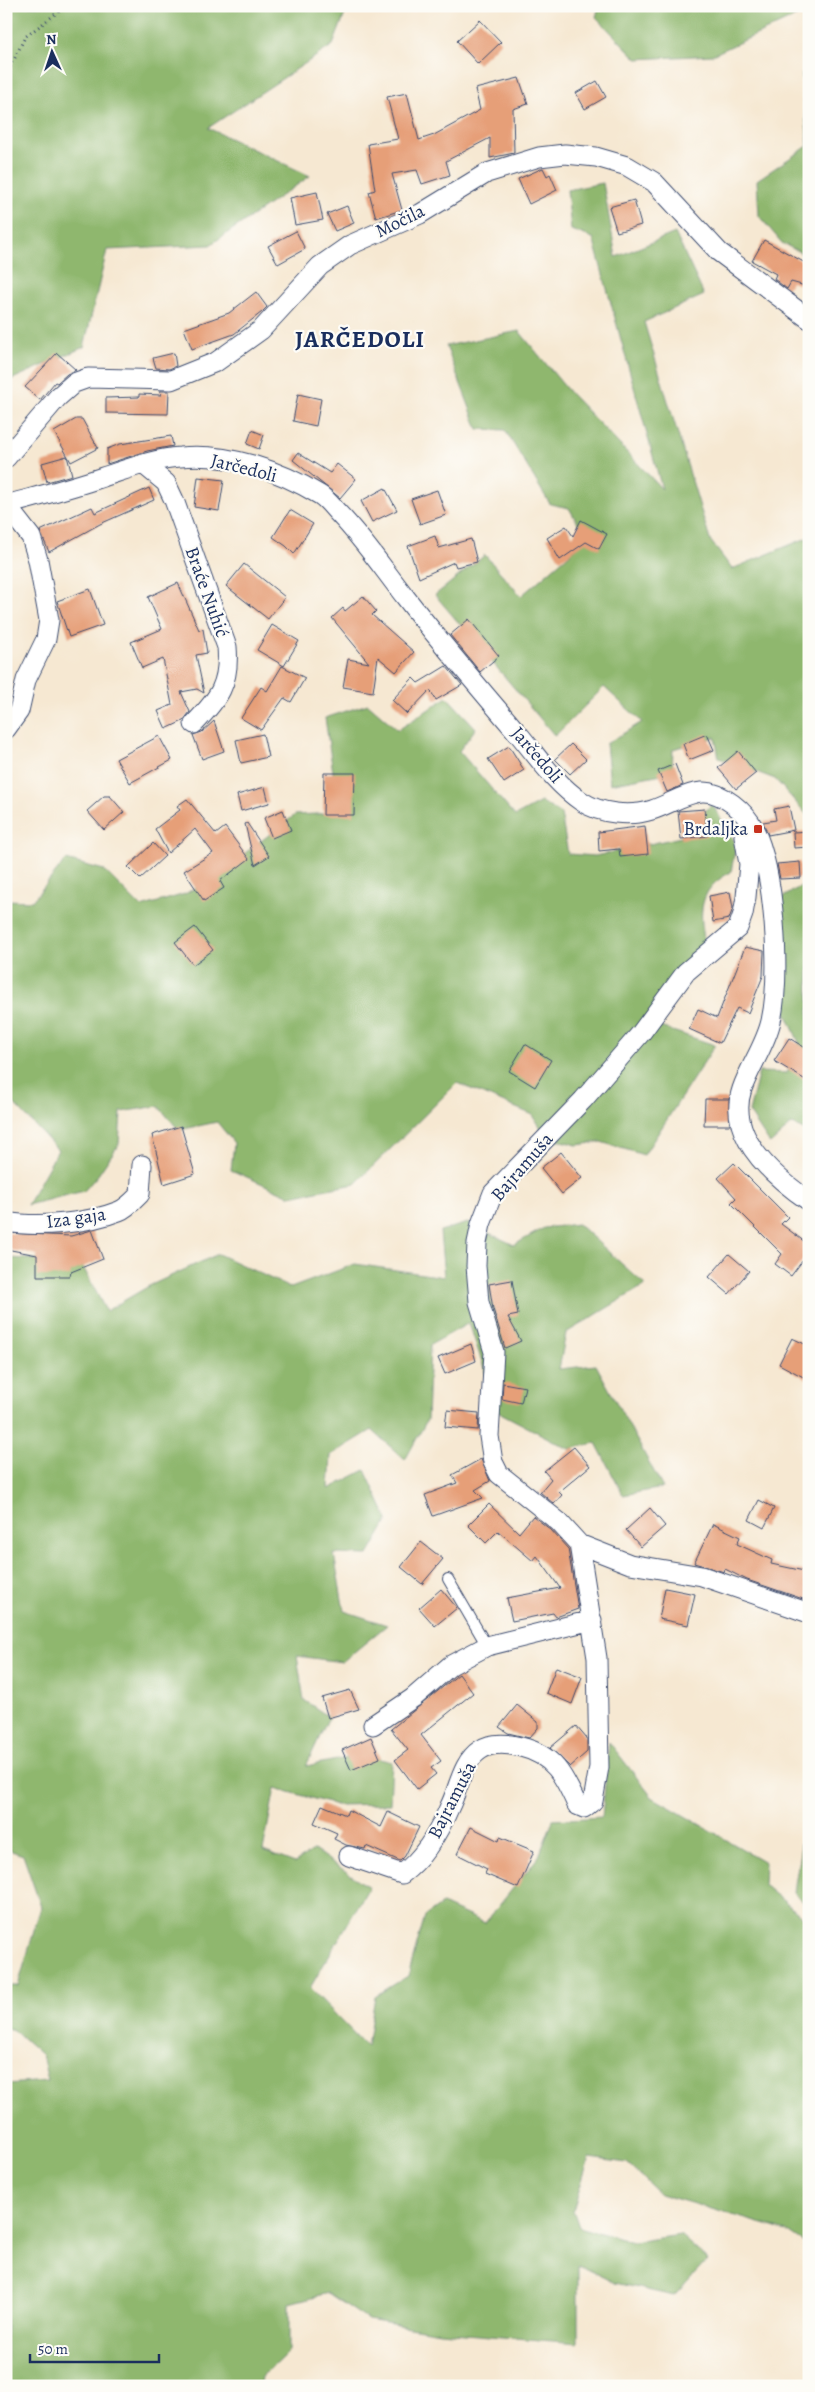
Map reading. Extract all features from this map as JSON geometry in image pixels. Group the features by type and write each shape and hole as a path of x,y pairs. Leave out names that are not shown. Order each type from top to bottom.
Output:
{"street":[{"name":"Močila","path":"6,458 58,397 74,383 88,378 171,380 216,362 261,330 320,266 350,245 420,214 487,173 539,157 565,154 596,157 627,166 654,182 719,252 809,319"},
{"name":"Jarčedoli","path":"6,505 83,484 143,464 182,456 234,461 267,470 323,497 354,530 407,600 522,739 555,777 583,803 605,811 627,813 649,811 699,792 708,792 738,808 754,828 762,852 770,889 774,926 774,980 770,1023 740,1092 738,1107 740,1124 751,1147 765,1165 809,1201"},
{"name":"Braće Nuhić","path":"143,464 166,483 174,500 227,646 229,669 216,702 194,724"},
{"path":"6,505 31,537 38,560 49,620 46,639 26,680 19,710 6,729"},
{"name":"Bajramuša","path":"748,820 744,836 749,864 746,897 738,928 686,972 641,1033 583,1100 493,1193 481,1224 476,1266 479,1302 494,1352 489,1436 492,1462 499,1474 559,1522 579,1544 630,1564 702,1576 808,1613"},
{"name":"Iza gaja","path":"6,1222 82,1221 121,1211 140,1194 142,1165"},
{"name":"Bajramuša","path":"349,1856 402,1874 413,1866 434,1839 450,1806 467,1763 481,1749 498,1744 532,1750 552,1761 562,1774 576,1805 584,1808 593,1800 599,1767 597,1658 579,1544"},
{"path":"373,1725 412,1698 451,1665 487,1646 592,1620"}],"lane":[{"path":"448,1579 487,1646"}],"path":[{"path":"6,76 25,38 66,6"}],"green space":[{"path":"6,6 348,6 333,45 208,128 310,176 210,245 107,250 84,347 6,382"},
{"path":"599,6 809,6 809,13 804,13 712,55 637,59 596,17"},
{"path":"802,74 809,74 809,257 782,243 759,216 757,180 808,146"},
{"path":"603,183 616,257 675,233 704,295 644,322 710,540 732,569 809,537 809,817 775,779 719,758 715,737 673,749 672,772 610,784 606,744 642,722 604,687 555,736 435,595 485,555 521,596 587,539 569,508 550,504 505,430 478,429 446,346 519,331 570,393 662,489 593,238 571,230 567,190"},
{"path":"447,697 476,728 459,751 515,816 541,802 561,814 568,854 595,856 681,837 712,804 736,844 731,872 718,880 709,889 704,899 702,922 708,961 645,1022 715,1045 644,1155 601,1142 577,1145 546,1137 533,1115 457,1083 355,1184 290,1196 231,1170 234,1143 217,1122 179,1130 158,1106 121,1112 119,1144 98,1175 84,1191 27,1205 58,1150 6,1095 6,900 32,901 66,860 104,870 141,907 185,894 215,876 295,815 339,813 325,718 368,704 398,730"},
{"path":"809,881 809,1133 792,1124 770,1144 749,1112 759,1072 787,1073 800,1045 780,999 777,901"},
{"path":"468,1223 514,1245 544,1228 578,1224 645,1285 566,1333 559,1369 596,1365 663,1488 623,1495 596,1443 569,1449 491,1408 485,1371 469,1323 430,1345 427,1420 405,1460 372,1430 331,1455 329,1489 365,1470 388,1520 368,1555 334,1554 344,1611 387,1625 342,1662 297,1656 304,1700 329,1717 306,1766 363,1755 392,1762 390,1804 336,1805 275,1788 263,1851 295,1863 314,1850 369,1887 310,1988 367,2047 375,1996 408,1976 425,1916 442,1904 485,1923 539,1856 553,1820 602,1817 609,1742 652,1797 765,1862 764,1885 804,1918 804,1936 809,1938 809,2246 787,2231 660,2194 627,2163 589,2158 573,2210 579,2227 633,2242 680,2235 708,2260 674,2296 615,2283 578,2265 578,2343 440,2332 368,2320 328,2293 289,2303 289,2351 262,2377 261,2386 6,2386 6,2084 48,2081 42,2055 14,2030 6,2028 6,1986 18,1986 41,1907 23,1855 6,1849 6,1258 80,1261 106,1311 149,1286 218,1254 291,1288 355,1264 444,1277 440,1231"},
{"path":"805,1818 809,1818 809,1908 794,1892"}],"building":[{"path":"480,20 501,42 478,64 457,41"},
{"path":"519,78 528,104 513,109 514,153 490,158 490,138 446,161 450,175 422,184 417,170 392,174 402,210 376,218 369,192 375,190 368,144 398,139 387,97 407,93 419,140 434,135 480,110 475,89"},
{"path":"597,81 606,97 585,109 576,93"},
{"path":"543,168 547,176 550,174 557,190 529,204 518,179"},
{"path":"317,192 323,220 295,225 290,198"},
{"path":"634,200 641,225 617,232 609,207"},
{"path":"347,206 354,223 335,231 327,214"},
{"path":"296,231 305,249 278,264 268,246"},
{"path":"764,240 809,265 809,287 791,282 787,289 774,279 776,274 752,261"},
{"path":"256,292 267,307 262,312 234,334 192,349 184,329 229,313"},
{"path":"57,353 76,370 67,374 57,383 55,382 40,400 25,387"},
{"path":"174,353 176,366 169,369 156,368 153,358"},
{"path":"160,391 169,391 168,414 106,413 106,398 139,397 139,394 161,395"},
{"path":"298,394 321,399 316,426 293,421"},
{"path":"76,419 82,419 98,448 71,462 54,432"},
{"path":"252,430 264,435 259,449 247,444"},
{"path":"171,436 173,446 147,451 107,464 107,449 120,444"},
{"path":"298,453 330,473 337,464 356,479 340,498 293,460"},
{"path":"67,456 72,475 47,482 42,463"},
{"path":"198,477 224,480 219,511 194,507"},
{"path":"149,488 154,500 100,524 49,552 40,531 92,507 95,513"},
{"path":"385,488 397,510 372,522 361,501"},
{"path":"437,490 446,515 420,524 411,499"},
{"path":"290,510 313,524 294,554 273,537"},
{"path":"581,520 607,534 599,549 586,542 560,560 547,538 566,526 573,536"},
{"path":"435,536 439,548 471,539 477,562 456,567 454,562 419,578 408,546"},
{"path":"244,564 285,597 268,619 226,586"},
{"path":"178,583 199,630 203,629 207,653 196,655 204,693 197,689 181,692 190,712 183,721 166,729 158,711 172,705 163,659 142,668 131,642 162,629 148,597"},
{"path":"90,589 103,625 69,637 57,601"},
{"path":"363,596 376,611 372,615 414,652 396,672 378,657 373,692 343,687 348,659 369,663 332,618 343,608 345,611"},
{"path":"469,619 499,656 480,672 450,635"},
{"path":"272,625 299,641 284,666 257,650"},
{"path":"282,666 305,678 291,702 284,698 261,730 241,718 261,687 267,691"},
{"path":"446,666 462,685 436,700 430,690 407,714 392,700 413,678 418,683"},
{"path":"214,721 224,751 202,759 193,735 202,732"},
{"path":"263,734 268,757 241,763 236,740"},
{"path":"707,734 714,750 689,760 683,744"},
{"path":"159,736 172,760 130,783 116,759"},
{"path":"571,744 586,759 570,774 555,759"},
{"path":"509,746 524,770 504,783 488,759"},
{"path":"738,751 756,773 736,789 718,768"},
{"path":"675,764 683,785 667,792 658,771"},
{"path":"324,773 355,773 354,815 323,815"},
{"path":"265,787 269,803 241,811 237,795"},
{"path":"104,796 110,796 124,812 104,830 87,811"},
{"path":"187,799 216,834 225,827 249,859 220,881 224,888 204,901 184,871 213,853 195,829 168,853 155,829 180,810 177,806"},
{"path":"789,806 794,830 768,835 763,822 776,820 774,809"},
{"path":"705,809 707,836 681,839 678,811"},
{"path":"283,810 291,830 272,838 264,818"},
{"path":"247,823 269,856 255,865 245,824"},
{"path":"645,826 648,854 620,857 619,849 599,851 598,832"},
{"path":"809,831 809,847 794,848 793,832"},
{"path":"153,843 165,856 140,879 128,867"},
{"path":"800,862 801,878 780,879 777,864"},
{"path":"730,892 733,908 729,919 713,922 709,896"},
{"path":"195,927 213,950 193,965 175,942"},
{"path":"745,947 764,951 763,976 748,1013 737,1008 720,1043 689,1029 698,1009 717,1018"},
{"path":"789,1038 809,1050 809,1082 774,1061"},
{"path":"525,1044 551,1060 535,1087 509,1071"},
{"path":"705,1099 729,1099 730,1125 704,1125"},
{"path":"181,1126 195,1174 164,1184 152,1135"},
{"path":"561,1152 582,1178 562,1194 541,1168"},
{"path":"734,1163 788,1217 781,1224 809,1245 809,1252 791,1276 775,1264 782,1254 731,1203 736,1198 718,1178"},
{"path":"92,1230 103,1259 71,1272 70,1276 37,1276 37,1255 6,1249 6,1233 71,1236"},
{"path":"729,1254 749,1271 729,1294 709,1277"},
{"path":"512,1280 518,1315 508,1317 521,1341 505,1348 493,1309 489,1284"},
{"path":"792,1338 809,1346 809,1380 779,1364"},
{"path":"471,1344 476,1361 445,1374 438,1358"},
{"path":"503,1383 525,1387 521,1403 502,1399"},
{"path":"447,1410 479,1413 478,1430 445,1427"},
{"path":"574,1447 590,1466 559,1492 562,1495 554,1504 540,1492 551,1479 544,1471"},
{"path":"481,1459 490,1481 475,1490 483,1498 433,1516 425,1495 457,1483 452,1475"},
{"path":"759,1500 774,1508 764,1528 749,1520"},
{"path":"489,1504 519,1533 533,1516 551,1530 568,1549 578,1609 556,1617 553,1613 512,1621 507,1598 560,1588 537,1556 533,1561 498,1531 486,1543 468,1525"},
{"path":"650,1508 665,1526 641,1547 626,1530"},
{"path":"713,1524 740,1537 737,1544 772,1560 771,1564 809,1572 809,1601 747,1580 725,1569 724,1572 694,1563"},
{"path":"421,1542 443,1559 422,1584 401,1567"},
{"path":"665,1588 695,1594 688,1625 659,1619"},
{"path":"441,1589 457,1608 435,1626 419,1608"},
{"path":"556,1667 582,1677 572,1704 546,1693"},
{"path":"459,1674 473,1693 421,1735 441,1761 431,1768 436,1774 417,1789 395,1760 408,1750 391,1729"},
{"path":"350,1690 359,1709 328,1718 322,1698"},
{"path":"517,1705 538,1722 538,1728 529,1738 508,1733 499,1727"},
{"path":"576,1726 587,1739 587,1752 570,1767 550,1748"},
{"path":"371,1737 380,1758 351,1770 342,1750"},
{"path":"322,1805 346,1815 348,1810 381,1827 388,1812 419,1827 405,1856 400,1861 366,1846 365,1849 346,1845 334,1839 337,1833 314,1823"},
{"path":"471,1827 499,1841 500,1837 534,1851 518,1888 485,1874 487,1869 457,1854"}],"place":[{"name":"Brdaljka","path":"758,829"}],"district":[{"name":"JARČEDOLI","path":"360,339"}]}
